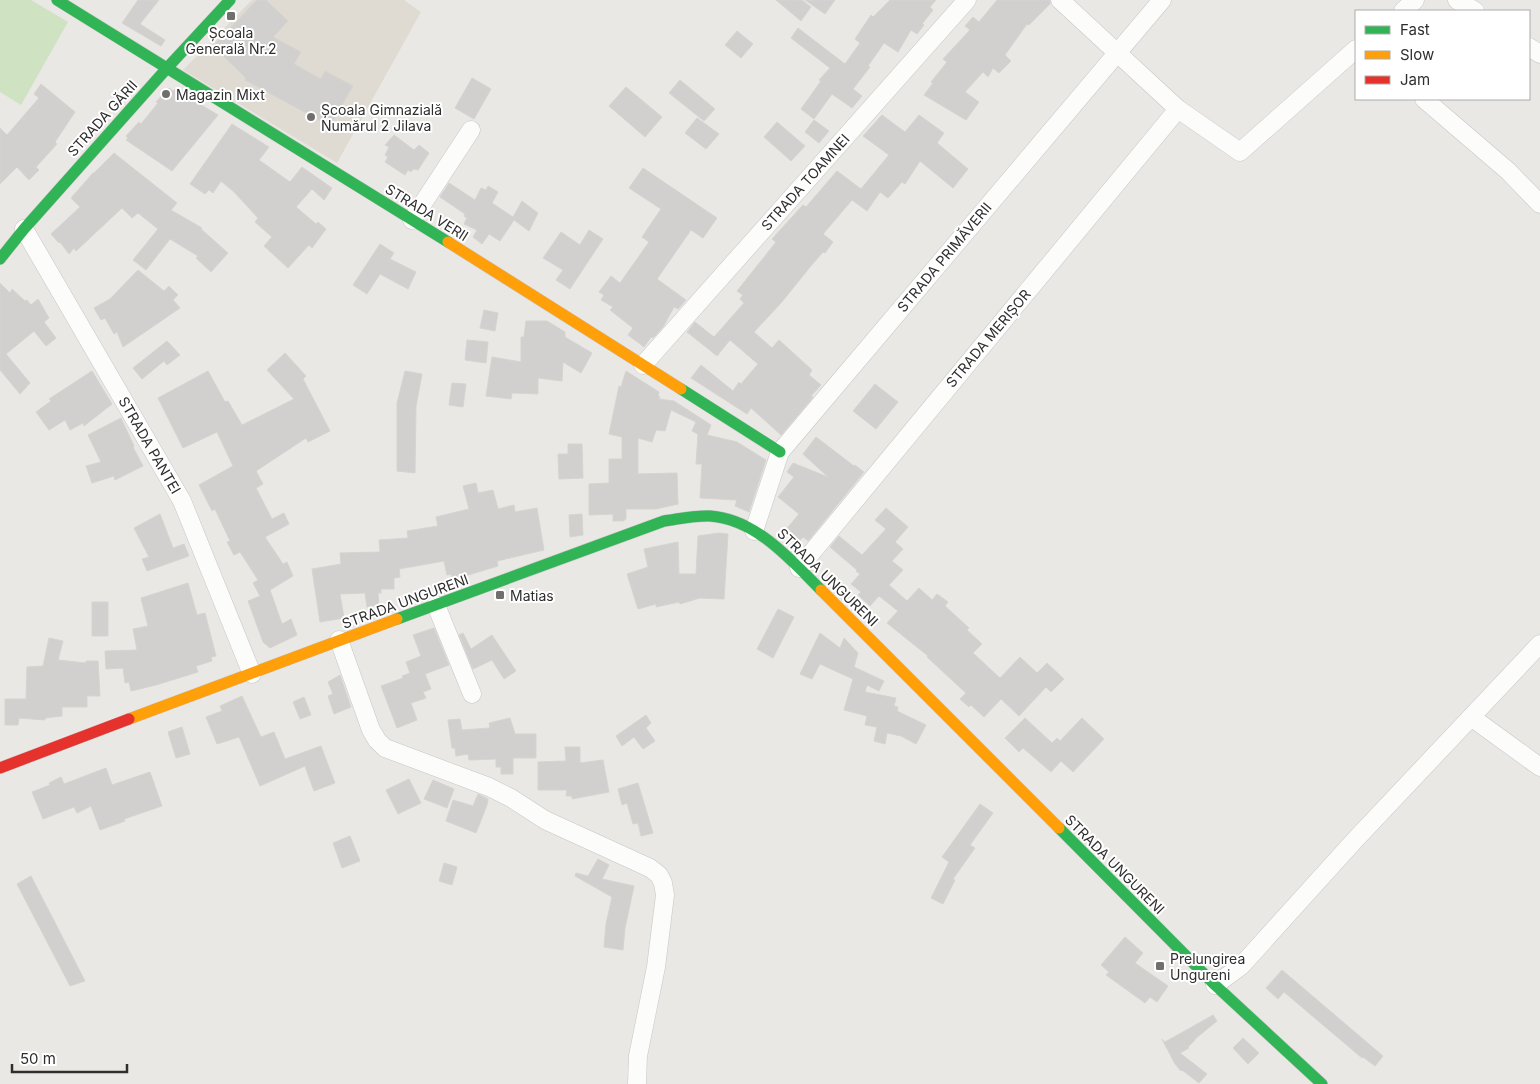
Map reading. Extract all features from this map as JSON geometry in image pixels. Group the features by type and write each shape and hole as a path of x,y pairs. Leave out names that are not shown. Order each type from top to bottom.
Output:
{"main road":[{"name":"STRADA VERII","path":"56,0 168,67 780,452"},
{"name":"STRADA GĂRII","path":"0,259 24,229 230,0"},
{"name":"STRADA UNGURENI","path":"0,768 339,640 664,521 712,516 733,521 754,530 799,568 1215,986 1322,1084"}],"street":[{"path":"1060,0 1178,109 1240,152 1355,50"},
{"name":"STRADA PRIMĂVERII","path":"754,530 780,452 1162,0"},
{"path":"1404,10 1416,0"},
{"path":"1457,0 1472,10"},
{"name":"STRADA TOAMNEI","path":"643,365 966,1"},
{"path":"1425,100 1508,171 1540,204"},
{"name":"STRADA MERIȘOR","path":"799,568 1178,109"},
{"path":"412,220 471,130"},
{"name":"STRADA PANTEI","path":"24,229 182,501 252,674"},
{"path":"436,605 472,694"},
{"path":"339,640 371,730 384,748 504,794 545,820 650,868 659,875 663,883 665,901 656,967 638,1056 637,1084"},
{"path":"1215,986 1241,966 1354,841 1540,644"},
{"path":"1471,717 1540,767"}],"shaded area":[{"name":"Școala Gimnazială Numărul 2 Jilava","path":"252,0 404,0 421,12 337,163 183,70"}],"green space":[{"path":"0,0 31,0 68,22 21,105 0,92"}],"building":[{"path":"138,0 159,0 140,24 165,40 161,46 122,23"},
{"path":"257,0 266,0 288,21 273,37 301,52 294,64 321,79 325,71 353,86 330,126 245,80 246,78 213,46"},
{"path":"776,0 802,0 811,7 801,21"},
{"path":"805,0 835,0 825,14"},
{"path":"890,0 936,0 930,7 933,10 922,24 924,25 917,34 911,30 898,52 884,43 868,66 870,67 853,89 862,96 852,108 832,94 814,119 801,109 821,81 819,80 830,68 791,38 798,28 845,64 860,43 855,39 871,15 873,17"},
{"path":"997,0 1050,0 1050,4 1029,25 1027,24 1005,55 1011,61 999,73 993,68 988,77 983,72 965,92 979,102 966,120 924,95 933,83 931,82 947,62 943,59 970,30 965,26 973,17 979,22"},
{"path":"737,31 753,44 741,58 725,45"},
{"path":"472,78 491,89 474,119 455,108"},
{"path":"680,80 715,109 704,121 669,93"},
{"path":"41,84 75,112 55,142 57,144 36,167 39,170 29,180 17,167 0,184 0,128 7,135 39,98 34,94"},
{"path":"626,87 662,117 645,137 609,106"},
{"path":"169,88 173,91 175,89 218,115 172,171 126,140 128,138 126,136 139,122 141,124 158,103 156,102"},
{"path":"882,115 905,132 919,115 944,133 937,143 968,169 953,188 920,161 905,184 902,182 888,198 880,192 867,211 852,200 823,234 833,242 825,253 823,252 781,303 754,332 772,348 779,340 812,370 809,375 821,385 781,435 751,408 747,414 691,378 701,365 733,391 739,382 741,384 758,364 730,340 717,356 687,332 695,322 714,337 744,303 740,299 743,295 737,291 776,242 772,239 803,205 806,207 837,171 861,189 889,155 863,136"},
{"path":"697,118 719,134 706,149 685,133"},
{"path":"814,120 829,131 819,143 805,132"},
{"path":"777,122 805,146 791,161 764,137"},
{"path":"232,124 269,147 259,160 290,182 302,167 332,188 324,200 312,189 296,207 316,224 318,222 326,229 312,248 309,245 288,268 264,246 272,237 255,222 258,218 234,192 221,181 213,193 209,190 205,194 190,184"},
{"path":"394,135 414,150 419,145 429,153 418,170 413,169 411,172 408,170 405,175 385,162 388,157 385,155 389,147 385,145"},
{"path":"114,153 177,203 171,210 202,228 228,253 211,272 196,258 198,256 170,239 146,270 133,260 158,229 138,213 132,218 122,208 76,251 74,248 69,254 51,234 80,207 71,198"},
{"path":"643,168 717,218 703,238 691,230 657,279 686,300 678,309 674,307 663,327 653,338 651,337 644,347 628,335 633,328 610,310 613,307 601,300 604,295 599,292 611,276 620,283 649,242 642,237 661,209 629,188"},
{"path":"449,183 475,200 481,188 486,190 488,186 498,192 492,203 513,217 522,201 538,213 529,231 514,220 500,241 489,234 482,244 473,237 477,230 464,224 467,218 464,216 465,214 440,197"},
{"path":"589,230 603,239 570,289 556,280 563,270 543,258 561,232 580,245"},
{"path":"380,244 394,253 390,259 416,272 408,289 380,274 367,294 353,285"},
{"path":"138,270 164,291 169,286 178,295 173,300 180,308 123,347 117,332 114,334 105,318 101,320 94,308 110,299"},
{"path":"0,283 10,293 12,289 31,305 38,299 49,318 44,322 56,338 46,346 34,331 6,354 30,383 20,394 0,370"},
{"path":"484,310 498,313 495,331 480,328"},
{"path":"526,321 547,321 565,332 565,337 592,353 581,373 563,362 562,381 538,378 538,394 512,393 511,399 486,396 492,357 521,362 521,337 524,337"},
{"path":"467,340 488,342 486,363 465,360"},
{"path":"167,341 180,355 167,365 164,361 142,379 133,368"},
{"path":"285,353 306,376 303,379 330,431 308,442 306,438 256,471 263,484 256,488 272,519 284,513 289,524 265,537 283,564 287,562 293,576 270,590 282,624 291,619 297,635 270,648 263,642 248,601 260,596 253,583 258,580 240,552 234,555 227,542 230,541 215,509 212,511 199,485 233,466 217,432 183,448 158,398 208,371 225,402 228,401 242,425 294,399 267,370"},
{"path":"92,371 112,404 84,426 83,423 70,430 65,420 49,430 36,412 51,401 49,399"},
{"path":"405,371 422,374 416,406 415,473 397,471 397,403"},
{"path":"626,371 659,392 659,399 674,401 711,425 707,435 737,442 766,460 749,512 735,506 737,500 700,498 702,464 696,464 698,434 692,431 696,422 671,410 665,431 656,430 652,442 638,438 638,474 677,473 678,504 656,509 626,509 626,519 623,521 613,521 613,514 589,515 589,484 609,483 609,459 622,459 622,437 609,434 619,386 621,387"},
{"path":"452,383 466,384 463,407 449,405"},
{"path":"875,384 898,402 876,429 853,411"},
{"path":"121,418 143,466 115,480 114,476 92,483 86,466 101,462 88,435"},
{"path":"816,437 864,472 808,541 803,537 798,543 784,532 799,514 778,497 794,477 787,472 793,463 828,477 803,454"},
{"path":"568,444 582,444 583,478 559,479 558,454 568,454"},
{"path":"476,483 478,493 493,490 498,509 514,505 515,512 537,508 544,550 497,561 498,566 452,580 451,574 447,575 444,561 399,569 400,577 394,578 394,589 381,589 381,593 378,593 379,605 367,607 365,593 340,594 344,618 320,622 312,569 341,564 340,553 380,552 379,540 408,538 407,531 438,526 436,517 469,509 463,486"},
{"path":"886,508 908,527 895,542 903,549 892,561 903,570 889,585 907,601 919,588 932,600 937,594 948,602 945,606 969,628 967,630 982,644 973,653 1000,678 1020,657 1037,673 1047,663 1064,679 1051,692 1046,687 1019,716 1001,699 984,717 971,705 969,707 960,699 966,693 928,656 887,623 898,611 879,596 870,606 858,595 861,592 851,584 860,574 830,547 839,536 862,555 886,529 875,520"},
{"path":"160,514 173,548 184,544 189,556 147,571 142,559 149,557 134,528"},
{"path":"582,514 583,535 570,537 569,515"},
{"path":"719,533 728,534 724,599 700,598 680,604 679,602 656,607 656,604 638,609 627,574 648,567 644,549 678,542 679,574 696,574 698,536"},
{"path":"188,583 197,615 205,613 216,656 211,657 212,661 196,666 198,672 131,691 129,682 125,683 123,668 106,669 105,651 137,650 133,629 148,626 141,598"},
{"path":"92,602 108,602 108,636 92,636"},
{"path":"778,609 794,617 773,658 757,649"},
{"path":"434,628 449,665 425,674 431,689 423,692 426,698 411,703 417,720 397,728 381,686 403,678 402,676 410,673 406,662 421,656 413,635"},
{"path":"463,633 471,649 492,635 516,671 504,679 492,660 473,669 459,635"},
{"path":"820,633 840,648 844,638 858,653 854,667 884,681 879,691 867,685 865,692 896,698 894,706 898,707 897,711 926,725 916,744 901,736 887,733 885,744 874,741 877,727 865,725 867,716 844,710 853,679 820,664 812,679 800,674"},
{"path":"49,638 63,641 58,660 86,663 86,661 98,661 100,696 87,696 87,707 62,707 62,716 45,718 45,720 19,718 18,725 5,725 5,699 26,699 27,667 43,666"},
{"path":"340,675 351,707 334,714 328,696 333,694 328,682"},
{"path":"242,696 261,737 274,732 285,759 321,746 335,783 314,791 305,766 260,786 239,737 217,744 206,717 222,711 220,706"},
{"path":"304,697 311,715 300,719 293,702"},
{"path":"646,715 651,723 646,728 655,741 643,749 634,737 622,746 616,736"},
{"path":"510,718 515,734 536,734 536,758 513,758 513,774 501,774 501,767 496,767 496,759 469,760 468,754 456,756 455,748 452,748 448,720 460,719 462,730 490,728 489,723"},
{"path":"1025,718 1052,743 1057,738 1060,741 1082,718 1104,739 1073,772 1061,761 1051,772 1023,748 1019,752 1005,738"},
{"path":"182,727 190,754 176,758 168,732"},
{"path":"565,747 580,747 580,763 603,760 609,792 572,799 572,796 566,796 567,790 538,790 538,762 566,761"},
{"path":"106,768 112,785 150,772 162,806 124,819 125,821 100,830 91,806 77,813 74,807 43,819 32,792 50,785 49,783 61,777 64,784"},
{"path":"409,779 421,803 398,814 386,790"},
{"path":"433,780 454,789 447,808 424,799"},
{"path":"638,783 653,833 641,836 638,823 633,824 627,803 622,805 618,789"},
{"path":"478,794 488,799 476,833 446,821 453,800 473,806"},
{"path":"980,804 993,813 970,845 975,848 953,879 955,880 943,904 931,898 949,862 942,857"},
{"path":"350,836 360,861 342,868 333,843"},
{"path":"598,859 609,865 602,879 634,886 625,928 623,950 604,947 606,924 612,897 575,876 576,873 588,876"},
{"path":"444,863 457,867 452,885 439,881"},
{"path":"31,876 85,981 70,986 17,884"},
{"path":"1125,937 1143,953 1135,963 1168,986 1157,1002 1150,997 1145,1003 1106,975 1109,972 1101,965"},
{"path":"1282,970 1383,1056 1375,1066 1362,1058 1284,992 1278,999 1266,988"},
{"path":"1213,1015 1217,1021 1195,1039 1189,1048 1180,1053 1207,1074 1199,1083 1181,1071 1175,1064 1162,1039 1165,1042"},
{"path":"1243,1038 1259,1053 1248,1064 1233,1048"}],"traffic: fast":[{"path":"57,0 448,242"},
{"path":"0,259 24,229 230,0"},
{"path":"681,389 780,452"},
{"path":"397,619 664,521 699,516 727,519 757,533 785,554 821,590"},
{"path":"1059,828 1215,985 1322,1084"}],"traffic: slow":[{"path":"448,242 681,389"},
{"path":"821,590 1059,828"},
{"path":"129,719 397,619"}],"traffic: jam":[{"path":"0,768 129,719"}],"place":[{"name":"Școala Generală Nr.2","path":"231,16"},
{"name":"Magazin Mixt","path":"166,94"},
{"name":"Școala Gimnazială Numărul 2 Jilava","path":"311,117"},
{"name":"Matias","path":"500,595"},
{"name":"Prelungirea Ungureni","path":"1160,966"}]}
